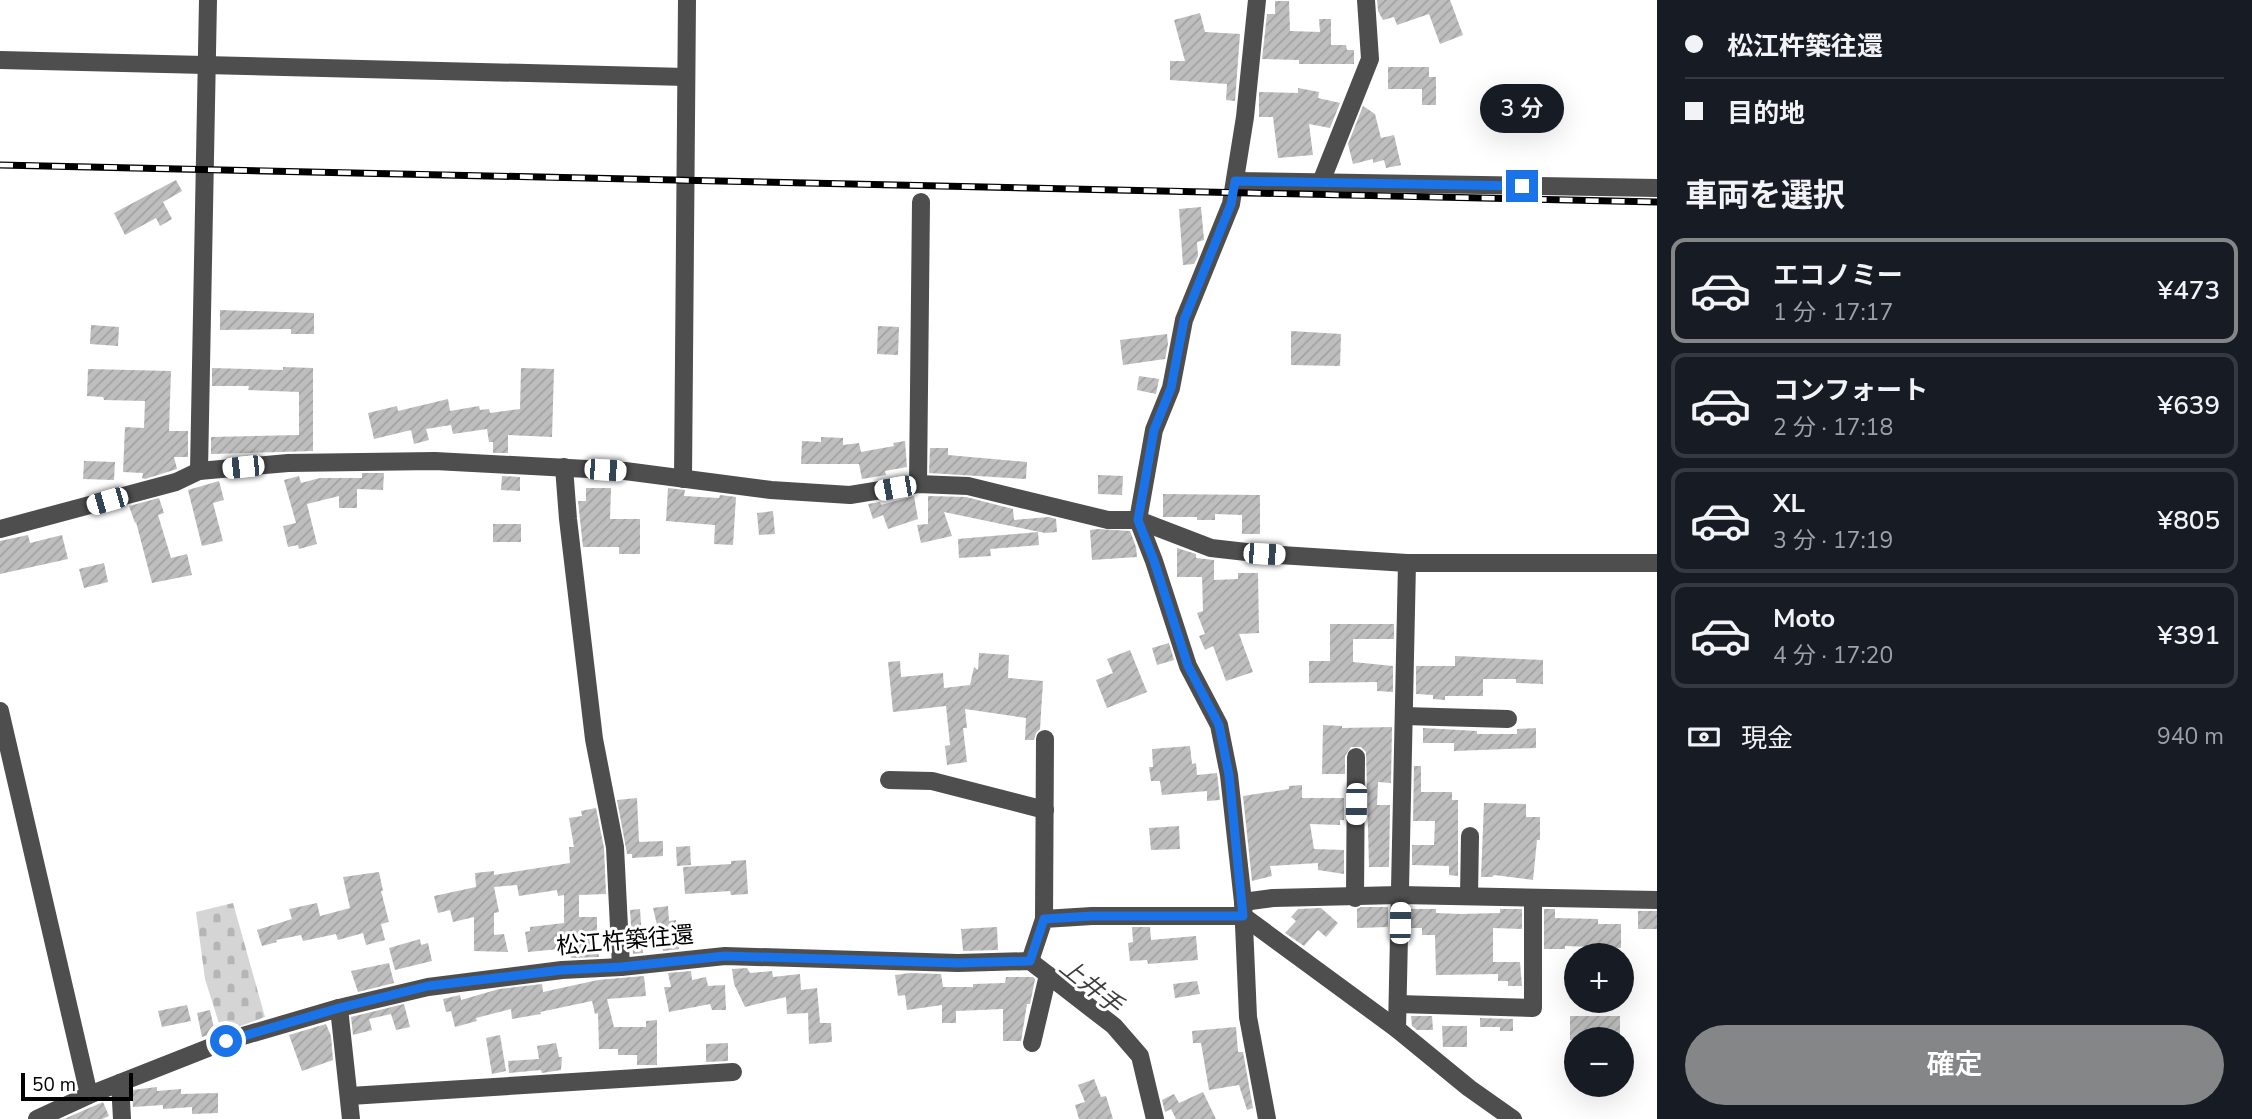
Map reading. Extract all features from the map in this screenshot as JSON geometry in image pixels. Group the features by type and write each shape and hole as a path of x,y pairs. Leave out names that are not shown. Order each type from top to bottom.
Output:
{"street":[{"path":"199,471 208,0"},
{"path":"683,479 687,0"},
{"path":"1257,0 1245,117 1231,204 1184,320 1171,388 1154,430 1138,520 1188,666 1219,725 1229,775 1243,909 1248,1017 1267,1119"},
{"path":"1321,182 1370,59 1366,0"},
{"path":"0,60 686,77"},
{"path":"1235,181 1657,188"},
{"path":"918,484 921,202"},
{"path":"0,529 176,482 199,471 288,463 435,461 625,471 771,490 850,495 918,484 968,486 1108,520 1138,520 1211,548 1264,554 1407,563 1657,563"},
{"path":"564,467 594,739 615,847 621,967"},
{"path":"1397,1028 1407,563"},
{"path":"1,716 89,1096"},
{"path":"1404,716 1507,719"},
{"path":"1045,739 1044,919 1030,961 1114,1026 1140,1056 1155,1119"},
{"path":"1355,898 1356,757"},
{"path":"890,780 932,781 1045,810"},
{"path":"1469,895 1471,836"},
{"path":"1044,919 1243,909 1273,898 1469,895 1657,900"},
{"path":"1398,1004 1533,1008 1533,898"},
{"path":"1243,909 1397,1028 1469,1088 1513,1119"},
{"name":"松江杵築往還","path":"37,1119 226,1041 339,1008 428,986 562,970 725,956 958,963 1030,961"},
{"path":"1032,1043 1048,975"},
{"path":"339,1008 351,1119"},
{"path":"350,1096 733,1072"},
{"path":"120,1083 122,1119"}],"green space":[{"path":"233,903 265,1017 222,1033 205,979 196,912"}],"building":[{"path":"1377,0 1450,0 1463,35 1440,44 1429,14 1397,25 1394,17 1383,20 1378,11"},
{"path":"1275,1 1289,1 1290,31 1320,32 1319,19 1331,19 1331,45 1346,45 1347,50 1354,50 1354,64 1299,64 1299,60 1262,59 1267,14 1275,14"},
{"path":"1200,13 1205,32 1240,34 1235,101 1226,100 1227,84 1170,80 1170,61 1185,61 1174,20"},
{"path":"1388,67 1429,67 1429,77 1436,77 1436,105 1422,105 1422,89 1388,89"},
{"path":"1298,88 1319,92 1318,98 1340,103 1330,128 1309,124 1313,155 1278,158 1273,117 1259,117 1259,92 1298,93"},
{"path":"1363,106 1375,114 1381,138 1394,135 1401,165 1386,168 1384,160 1373,163 1373,159 1353,164 1348,144"},
{"path":"176,180 182,191 163,202 172,219 160,226 156,218 125,235 114,213"},
{"path":"1201,207 1204,240 1197,242 1198,256 1194,264 1183,265 1179,209"},
{"path":"220,310 314,313 314,334 291,334 291,329 220,330"},
{"path":"91,325 119,327 118,346 90,344"},
{"path":"878,326 899,327 898,355 877,354"},
{"path":"1291,331 1341,334 1340,366 1291,365"},
{"path":"1167,334 1165,359 1123,365 1120,340"},
{"path":"283,367 313,368 313,451 211,454 211,437 299,435 299,392 248,390 249,386 212,386 212,368 283,370"},
{"path":"521,368 554,369 552,437 508,435 508,453 493,453 493,442 489,442 487,429 453,434 451,425 426,429 429,440 414,444 411,430 374,439 368,413 397,406 398,411 448,399 450,411 479,406 480,410 489,409 490,413 520,409"},
{"path":"88,369 171,371 169,431 188,431 188,457 174,457 177,469 145,479 142,478 143,473 123,472 125,427 144,428 145,401 104,400 103,397 87,396"},
{"path":"1139,376 1159,379 1156,394 1137,390"},
{"path":"821,437 843,438 843,445 859,443 861,452 894,446 893,443 905,441 907,467 885,471 886,475 862,479 859,464 801,464 802,441 821,442"},
{"path":"930,448 948,448 948,455 1027,462 1026,479 929,473"},
{"path":"84,461 115,462 114,480 83,479"},
{"path":"362,473 384,473 383,490 357,489 357,508 339,508 339,496 307,504 317,544 299,549 298,545 288,547 283,526 296,523 284,480 299,476 301,483 320,478 362,478"},
{"path":"1098,475 1123,476 1122,495 1098,494"},
{"path":"502,476 520,477 520,491 501,490"},
{"path":"219,481 224,500 213,503 223,541 202,546 188,490"},
{"path":"586,488 611,488 610,519 640,519 640,554 619,554 619,547 583,547 578,501 586,501"},
{"path":"668,488 685,490 684,496 736,497 733,545 714,544 715,525 666,521"},
{"path":"1163,494 1260,495 1260,534 1242,534 1242,515 1215,514 1215,520 1163,517"},
{"path":"914,496 918,519 888,529 883,515 873,519 868,504 880,502 881,505"},
{"path":"928,496 966,497 1013,509 1014,520 1049,517 1056,519 1057,532 1045,533 944,512 952,536 921,543 917,525 928,524"},
{"path":"159,498 164,513 158,515 171,558 187,554 192,575 152,583 136,522 129,506"},
{"path":"773,511 775,534 759,535 757,513"},
{"path":"493,524 521,524 521,542 493,542"},
{"path":"1090,530 1130,531 1137,557 1092,560"},
{"path":"1038,532 1039,545 990,549 991,556 959,558 958,539"},
{"path":"28,535 30,543 62,535 68,559 0,574 0,541"},
{"path":"1177,548 1196,554 1196,558 1214,560 1214,580 1238,579 1238,573 1258,573 1259,633 1239,634 1253,672 1226,681 1213,646 1205,650 1199,636 1205,634 1197,613 1203,611 1202,577 1177,577"},
{"path":"104,563 108,582 84,588 79,569"},
{"path":"1330,624 1394,624 1394,639 1353,639 1353,662 1393,666 1393,692 1377,691 1377,682 1309,683 1309,661 1330,661"},
{"path":"1169,643 1174,660 1157,665 1152,648"},
{"path":"1130,650 1147,692 1107,708 1096,680 1113,673 1107,659"},
{"path":"979,653 1009,655 1008,678 1043,681 1040,729 1034,740 1025,740 1026,718 965,709 967,728 963,728 967,762 947,765 945,746 950,745 946,706 893,712 888,662 900,661 901,677 943,673 944,688 970,685 974,667 978,670"},
{"path":"1455,656 1543,660 1543,684 1516,683 1516,679 1483,679 1483,696 1445,696 1445,700 1433,699 1433,695 1416,694 1416,666 1455,666"},
{"path":"1323,725 1342,728 1392,727 1391,783 1378,782 1377,805 1390,805 1389,867 1369,867 1366,752 1361,747 1351,747 1345,756 1345,774 1322,774"},
{"path":"1423,728 1477,731 1477,734 1517,734 1517,729 1536,728 1536,748 1454,751 1454,743 1423,743"},
{"path":"1190,746 1192,764 1196,763 1197,775 1217,773 1220,800 1207,801 1207,791 1162,795 1160,781 1151,781 1149,767 1153,767 1152,749"},
{"path":"1414,766 1421,766 1421,792 1452,792 1452,800 1458,800 1458,876 1449,875 1449,866 1412,865 1412,845 1434,845 1435,821 1413,821"},
{"path":"1302,785 1302,798 1344,798 1344,820 1340,820 1340,825 1310,824 1314,849 1344,850 1344,874 1318,870 1318,863 1270,866 1272,876 1252,881 1243,796"},
{"path":"637,798 639,842 663,841 663,856 632,858 632,854 627,854 617,800"},
{"path":"1484,803 1526,804 1526,817 1540,817 1540,840 1537,840 1533,880 1494,875 1481,877"},
{"path":"596,808 604,848 606,894 579,895 579,917 597,917 595,931 599,957 571,958 570,948 528,952 525,932 530,931 530,927 564,923 564,895 558,896 557,890 519,896 517,885 494,887 499,912 494,913 494,935 504,934 508,952 474,951 474,917 453,922 450,910 438,913 434,896 476,887 475,873 494,871 494,875 570,863 569,847 574,847 569,818 582,816 581,811"},
{"path":"1179,826 1180,849 1151,850 1149,828"},
{"path":"690,846 691,865 677,866 676,847"},
{"path":"746,860 748,894 731,895 730,891 685,894 683,867 731,864 731,861"},
{"path":"379,872 389,922 381,924 385,940 366,945 363,933 338,940 336,934 303,941 301,935 262,946 257,930 292,919 289,909 317,903 320,916 350,908 343,877"},
{"path":"668,906 669,921 676,920 679,949 663,951 653,908"},
{"path":"1388,907 1388,927 1357,928 1357,909"},
{"path":"1321,908 1338,923 1326,937 1318,930 1304,946 1285,933 1296,921 1291,917 1298,909"},
{"path":"640,909 643,953 633,954 630,910"},
{"path":"1411,909 1436,909 1436,913 1461,914 1500,913 1500,909 1522,909 1522,929 1493,928 1493,962 1520,962 1522,986 1508,986 1508,981 1498,981 1498,974 1436,975 1435,935 1422,935 1422,928 1411,928"},
{"path":"1544,909 1555,909 1555,918 1598,919 1598,924 1621,924 1621,943 1564,943 1564,949 1544,949"},
{"path":"1638,911 1657,911 1657,929 1638,929"},
{"path":"997,927 998,950 963,951 961,929"},
{"path":"1132,927 1150,927 1151,940 1196,936 1198,960 1148,964 1147,960 1130,961 1128,943 1133,942"},
{"path":"420,939 421,945 428,943 432,961 395,970 389,948"},
{"path":"389,963 394,983 358,992 351,971"},
{"path":"747,968 750,973 772,971 773,977 800,974 801,990 817,988 820,1023 831,1023 832,1042 809,1044 808,1013 787,1014 786,997 745,1007 734,984 732,969"},
{"path":"691,971 692,980 706,977 708,986 725,985 726,1010 712,1010 710,1004 669,1012 664,987 671,987 668,973"},
{"path":"941,974 943,987 973,987 973,984 1005,983 1006,977 1033,977 1035,979 1030,1004 1027,1004 1021,1041 1003,1041 1003,1009 956,1011 956,1023 942,1023 942,1005 907,1010 905,995 898,996 895,975"},
{"path":"644,976 646,996 607,999 614,1027 646,1027 646,1021 657,1020 657,1065 637,1065 637,1055 618,1055 618,1049 599,1049 598,1013 595,1014 592,1001 512,1019 511,1009 476,1018 477,1021 455,1027 451,1011 446,1012 443,999 460,995 461,1000 499,989 542,984 543,992 598,980"},
{"path":"1197,981 1200,994 1175,998 1173,984"},
{"path":"404,1004 410,1027 396,1030 391,1014 369,1019 372,1030 353,1035 351,1017"},
{"path":"187,1005 191,1021 162,1027 158,1011"},
{"path":"210,1010 215,1033 202,1037 197,1013"},
{"path":"1411,1016 1432,1016 1433,1030 1417,1030 1412,1026"},
{"path":"1570,1016 1620,1016 1620,1027 1570,1027"},
{"path":"1480,1018 1513,1019 1513,1031 1500,1031 1500,1027 1480,1027"},
{"path":"326,1024 331,1036 333,1060 302,1071 289,1035"},
{"path":"1442,1026 1467,1026 1467,1047 1443,1047"},
{"path":"1236,1027 1238,1052 1243,1052 1253,1108 1247,1110 1239,1085 1209,1090 1201,1043 1193,1043 1192,1031"},
{"path":"500,1035 506,1071 492,1074 486,1038"},
{"path":"556,1043 559,1057 562,1057 561,1070 509,1073 508,1061 539,1059 537,1046"},
{"path":"728,1043 728,1061 706,1062 706,1044"},
{"path":"1094,1079 1101,1097 1106,1096 1113,1119 1079,1119 1075,1105 1085,1102 1078,1085"},
{"path":"157,1087 157,1091 181,1089 181,1094 218,1093 218,1113 192,1114 192,1107 133,1107 132,1090"},
{"path":"1203,1092 1216,1119 1176,1119 1171,1109 1165,1112 1162,1100 1174,1094 1179,1103"},
{"path":"103,1102 109,1116 102,1119 64,1119"}],"railway":[{"path":"0,165 1657,202"}],"route":[{"path":"226,1041 339,1008 428,986 562,970 725,956 958,963 1030,961 1044,919 1092,916 1243,916 1229,775 1219,725 1188,666 1138,520 1154,430 1171,388 1184,320 1231,204 1235,181 1522,186"}],"water label":[{"name":"上井手","path":"1091,986"}]}
